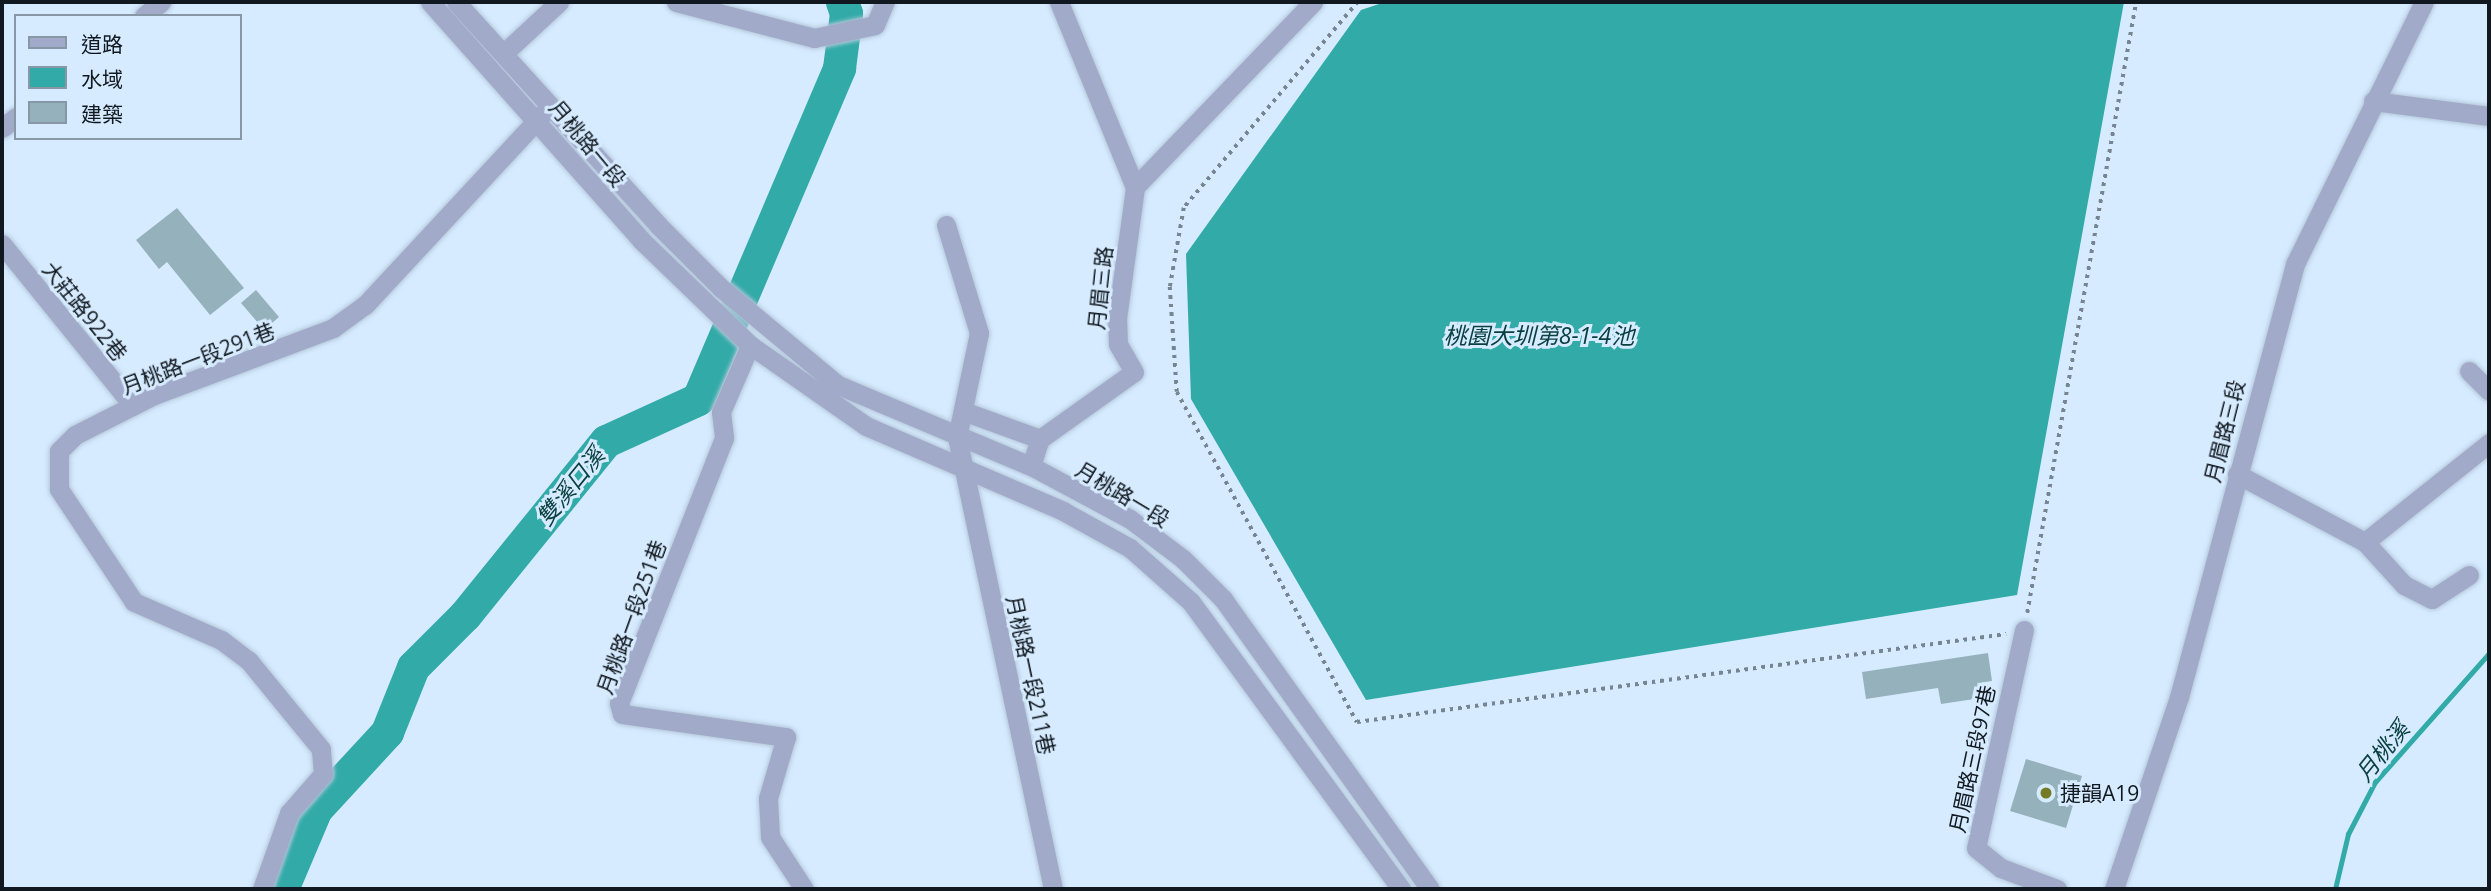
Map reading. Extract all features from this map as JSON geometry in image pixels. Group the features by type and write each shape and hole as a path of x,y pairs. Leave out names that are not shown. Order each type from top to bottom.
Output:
{"street":[{"path":"146,14 161,2"},
{"name":"月桃路一段","path":"430,2 545,112 721,288 838,385 957,438 1031,466 1130,519 1223,600 1430,889"},
{"name":"月桃路一段","path":"456,2 504,53 545,112 710,314 826,403 965,470 1063,511 1130,548 1191,602 1401,889"},
{"path":"504,53 559,2"},
{"path":"676,2 814,38 832,32 875,25 885,2"},
{"path":"1059,2 1135,187 1314,2"},
{"name":"月眉路三段","path":"2114,889 2179,698 2295,264 2424,2"},
{"path":"2373,101 2489,116"},
{"name":"月桃路一段291巷","path":"262,889 289,813 326,764 321,750 249,661 221,640 134,601 59,489 59,451 75,435 133,406 334,328 365,305 545,112"},
{"name":"月眉三路","path":"1040,439 1134,372 1118,344 1117,319 1135,187"},
{"path":"946,225 979,333 957,438"},
{"name":"大莊路922巷","path":"2,244 133,406"},
{"name":"月桃路一段251巷","path":"745,342 721,412 724,438 620,703 622,714 786,737 768,798 769,837 804,889"},
{"path":"2469,371 2489,391"},
{"path":"963,411 1040,439 1031,466"},
{"name":"月桃路一段211巷","path":"957,438 1054,889"},
{"path":"2365,542 2489,443"},
{"path":"2237,474 2365,542 2404,585 2432,599 2469,575"},
{"name":"月眉路三段97巷","path":"2024,630 1976,848 2001,868 2057,889"}],"path":[{"path":"1358,2 1184,208 1170,288 1177,392 1357,722 1964,644 2024,630 2136,2"}],"water":[{"name":"桃園大圳第8-1-4池","path":"1385,2 2124,2 2017,595 1366,700 1191,399 1186,254 1361,10"}],"building":[{"path":"177,208 244,288 210,315 167,262 159,269 136,240"},
{"path":"256,290 279,317 264,330 241,303"},
{"path":"1988,653 1992,681 1979,683 1981,698 1941,704 1938,688 1866,699 1862,672"},
{"name":"捷韻A19","path":"2026,759 2082,776 2066,828 2010,811"}],"waterway":[{"name":"雙溪口溪","path":"282,889 316,809 387,732 413,667 465,615 606,441 698,399 839,68 846,13 842,2"},
{"name":"月桃溪","path":"2335,889 2348,834 2375,782 2489,653"}],"place":[{"name":"捷韻A19","path":"2046,793"}]}
